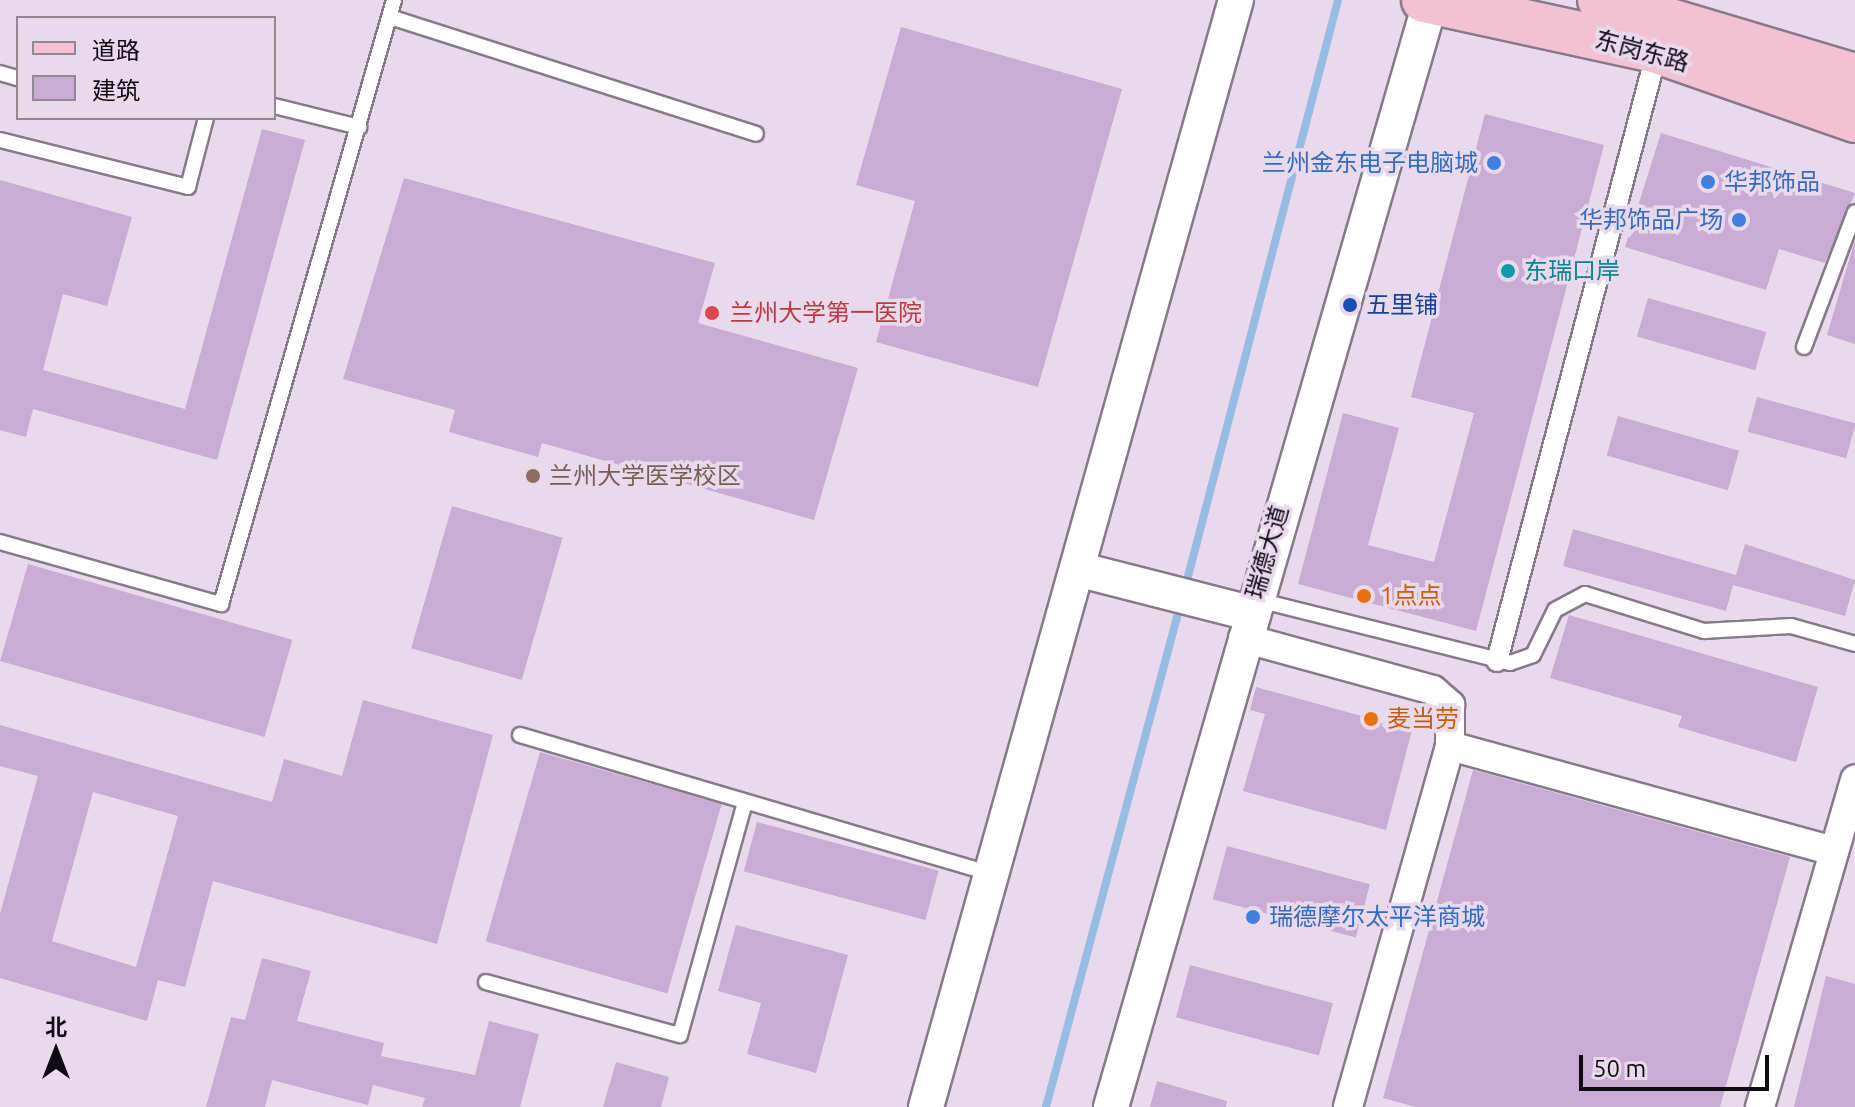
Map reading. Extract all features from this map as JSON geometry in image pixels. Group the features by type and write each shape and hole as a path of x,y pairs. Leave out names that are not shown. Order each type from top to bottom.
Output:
{"main road":[{"name":"东岗东路","path":"1600,0 1676,29 1855,120"},
{"name":"东岗东路","path":"1429,1 1676,29 1855,76"}],"street":[{"path":"926,1107 1236,0"},
{"name":"瑞德大道","path":"1111,1107 1249,617 1429,1"},
{"path":"1497,661 1676,29"},
{"path":"1077,569 1217,605 1433,690 1450,705 1450,746 1348,1107"},
{"path":"1450,746 1834,851"},
{"path":"1760,1107 1855,779"}],"lane":[{"path":"0,542 221,604 394,0"},
{"path":"390,17 756,134"},
{"path":"276,106 359,127"},
{"path":"0,140 188,187 205,120"},
{"path":"1804,347 1855,212"},
{"path":"1249,617 1497,661 1533,655 1555,610 1585,594 1704,631 1791,626 1855,644"},
{"path":"520,735 991,874"},
{"path":"486,982 680,1035 745,802"}],"building":[{"path":"901,27 1122,89 1038,387 876,342 915,201 856,185"},
{"path":"1485,114 1604,145 1476,631 1298,584 1343,413 1399,428 1368,545 1434,562 1474,413 1411,397"},
{"path":"262,129 305,140 217,460 33,409 26,437 0,430 0,180 132,217 107,306 63,294 43,370 185,409"},
{"name":"华邦饰品广场","path":"1661,133 1855,193 1825,263 1779,249 1766,290 1625,247"},
{"path":"404,178 715,263 698,323 858,368 814,520 542,443 538,457 449,432 455,410 343,379"},
{"path":"1855,240 1855,344 1827,335"},
{"path":"1648,298 1766,332 1755,370 1637,336"},
{"path":"1757,397 1855,423 1846,458 1748,432"},
{"path":"1618,416 1739,451 1728,490 1607,455"},
{"path":"452,506 563,538 522,680 411,648"},
{"path":"1573,529 1736,575 1745,544 1855,580 1845,616 1733,585 1726,611 1563,566"},
{"path":"28,564 292,640 265,737 0,661"},
{"path":"1569,615 1818,687 1796,762 1678,727 1682,716 1550,678"},
{"path":"1256,687 1412,730 1386,830 1243,791 1265,714 1250,710"},
{"path":"363,700 493,735 437,944 213,881 185,987 158,980 147,1021 0,978 0,914 38,776 0,766 0,725 272,802 284,759 342,776","holes":["93,792 178,816 136,967 52,941"]},
{"path":"540,752 722,804 667,993 486,941"},
{"path":"1473,770 1790,857 1720,1107 1416,1107 1383,1098"},
{"path":"757,822 939,871 925,920 744,871"},
{"path":"1227,846 1370,884 1356,937 1213,899"},
{"path":"736,925 848,955 816,1073 747,1054 761,1003 718,991"},
{"path":"262,958 311,971 297,1021 384,1043 381,1056 475,1075 489,1021 539,1034 520,1107 422,1107 425,1098 373,1085 368,1105 272,1080 265,1107 206,1107 231,1017 245,1020"},
{"path":"1190,965 1333,1003 1319,1055 1176,1017"},
{"path":"1826,976 1855,984 1855,1107 1794,1107"},
{"path":"616,1062 669,1077 661,1107 603,1107"},
{"path":"1157,1081 1227,1101 1226,1107 1150,1107"}],"waterway":[{"path":"1185,588 1338,0"},
{"path":"1046,1107 1181,602"}],"place":[{"name":"兰州金东电子电脑城","path":"1494,163"},
{"name":"华邦饰品","path":"1708,182"},
{"name":"华邦饰品广场","path":"1739,220"},
{"name":"东瑞口岸","path":"1508,271"},
{"name":"五里铺","path":"1350,305"},
{"name":"兰州大学第一医院","path":"712,313"},
{"name":"兰州大学医学校区","path":"533,476"},
{"name":"1点点","path":"1364,596"},
{"name":"麦当劳","path":"1371,719"},
{"name":"瑞德摩尔太平洋商城","path":"1253,917"}]}
